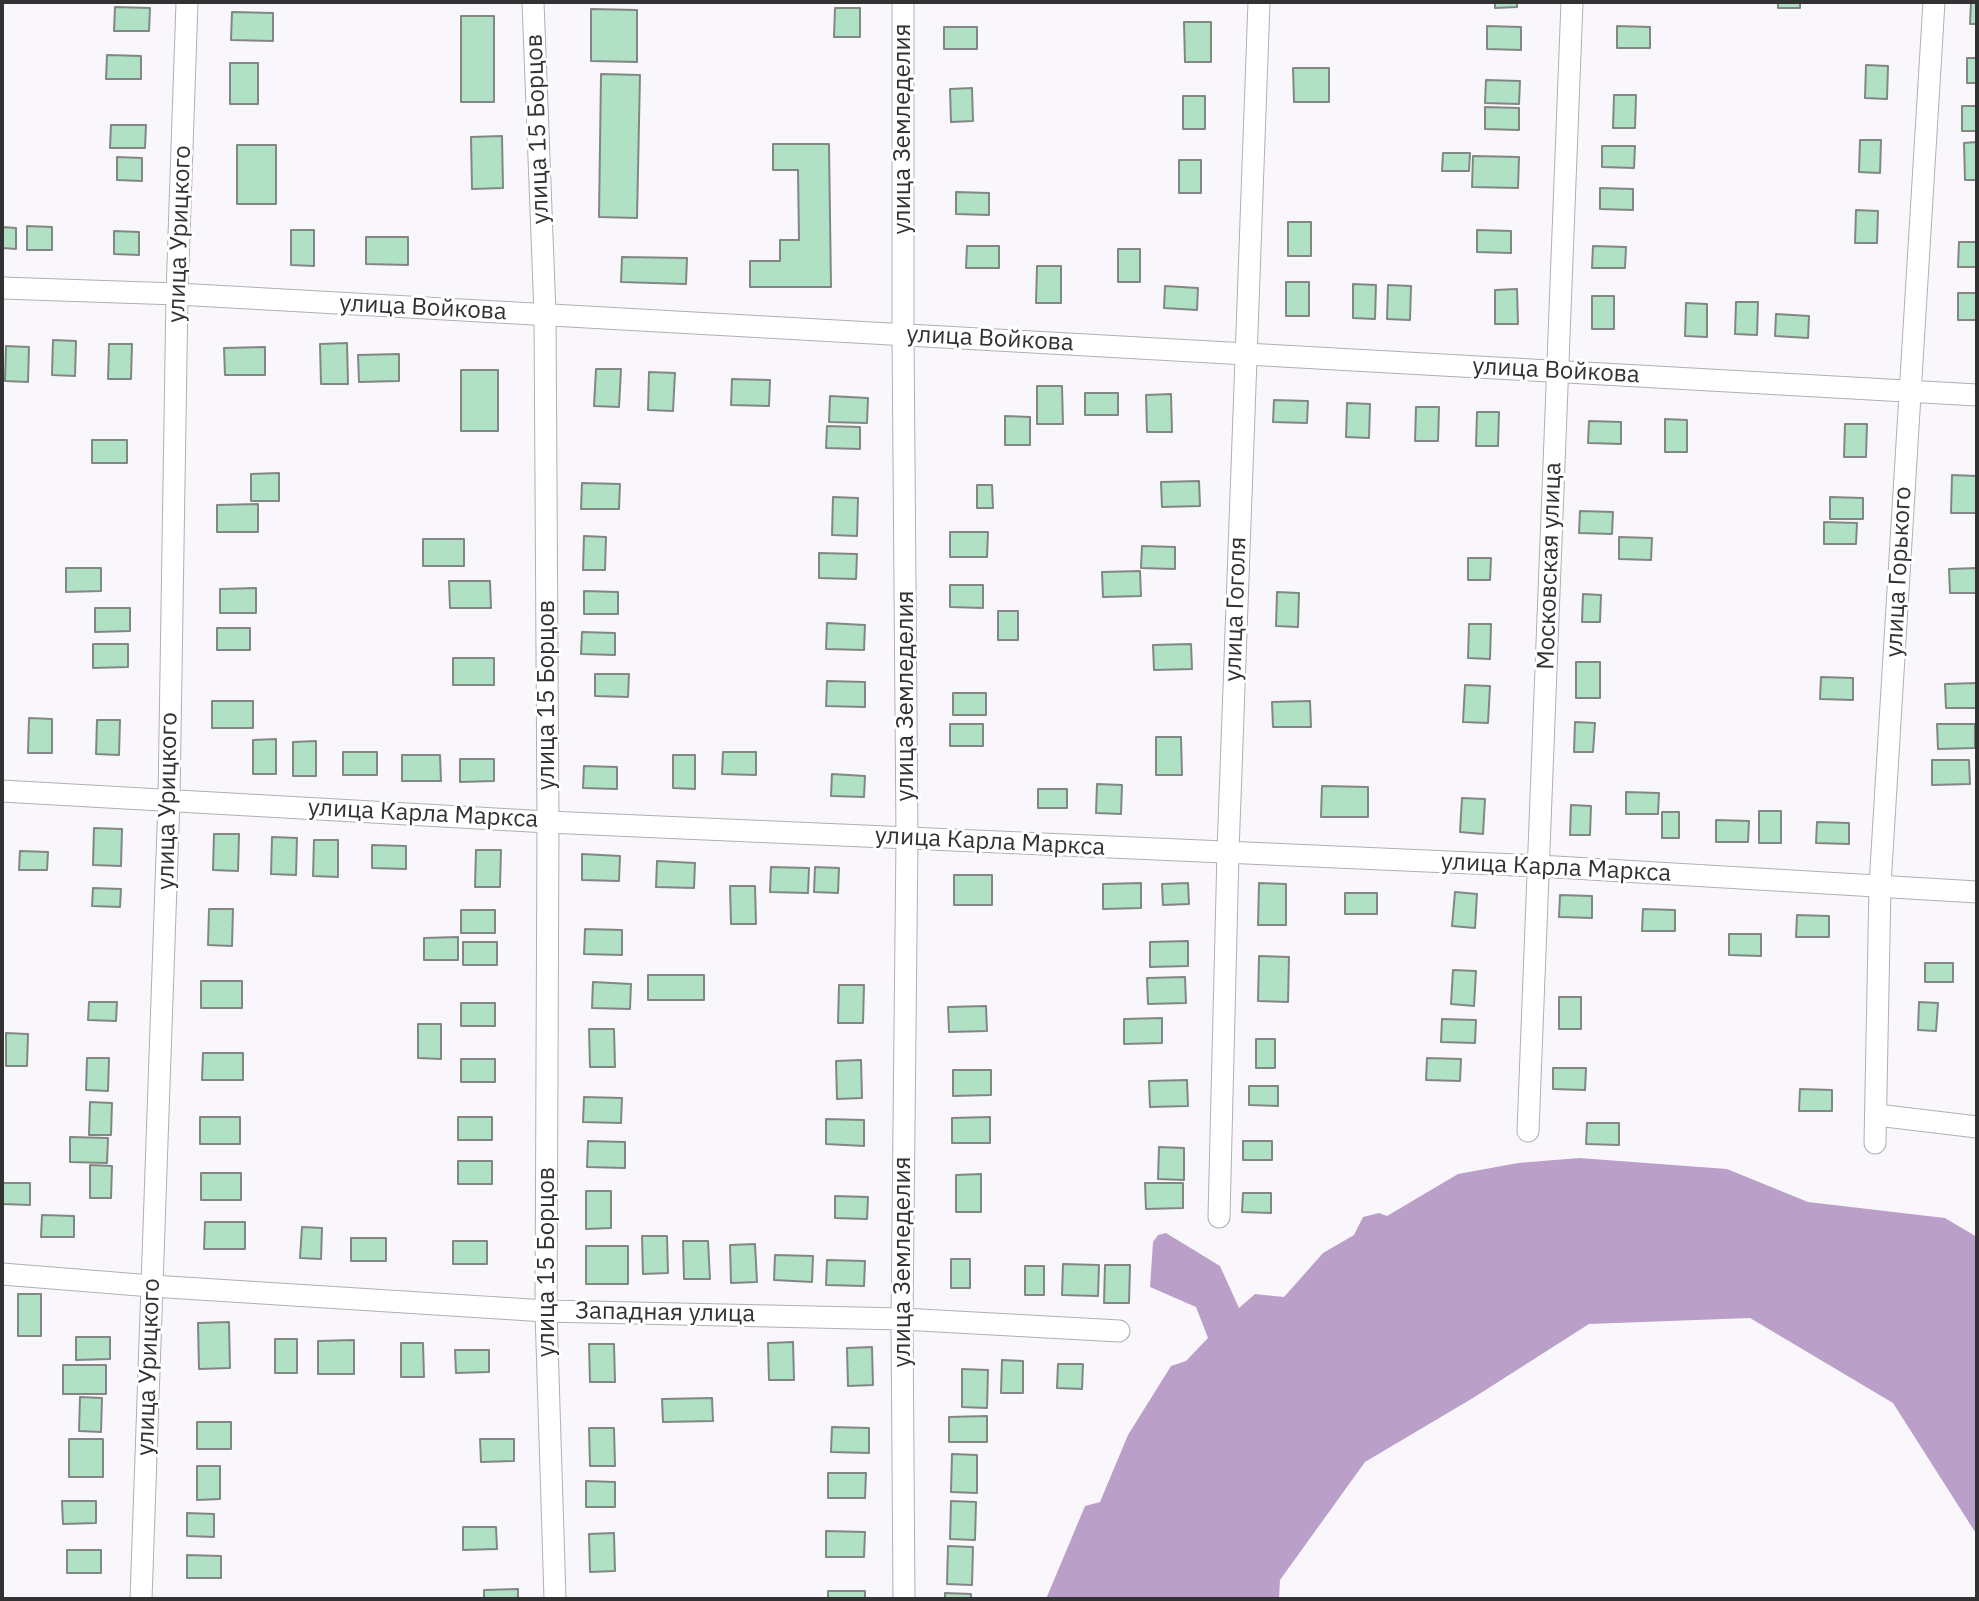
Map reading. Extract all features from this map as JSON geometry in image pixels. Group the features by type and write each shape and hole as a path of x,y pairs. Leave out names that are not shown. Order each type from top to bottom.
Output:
{"street":[{"name":"улица Урицкого","path":"141,1599 169,799 177,294 187,2"},
{"name":"улица 15 Борцов","path":"533,2 545,314 548,821 545,1311 555,1599"},
{"name":"улица Земледелия","path":"903,2 908,838 902,1319 904,1599"},
{"name":"улица Гоголя","path":"1219,1217 1228,852 1259,2"},
{"name":"Московская улица","path":"1528,1131 1572,2"},
{"name":"улица Горького","path":"1875,1143 1881,885 1934,2"},
{"name":"улица Войкова","path":"2,288 177,294 1977,395"},
{"name":"улица Карла Маркса","path":"2,791 548,821 1539,866 1977,892"},
{"path":"1877,1115 1977,1127"},
{"name":"Западная улица","path":"2,1274 545,1311 902,1319 1119,1331"}],"shaded area":[{"path":"1579,1158 1727,1169 1808,1202 1945,1218 1977,1237 1977,1535 1893,1403 1750,1318 1589,1324 1473,1398 1365,1462 1280,1580 1279,1599 1046,1599 1085,1506 1100,1502 1128,1435 1171,1366 1186,1361 1208,1338 1196,1307 1150,1287 1153,1242 1158,1235 1166,1233 1220,1266 1239,1308 1255,1294 1284,1297 1323,1253 1354,1235 1363,1217 1379,1213 1387,1216 1458,1174 1518,1163"}],"building":[{"path":"1495,2 1517,2 1517,7 1495,8"},
{"path":"1778,2 1800,2 1800,8 1778,8"},
{"path":"1971,2 1977,2 1977,24 1970,24"},
{"path":"115,7 150,8 149,31 114,31"},
{"path":"835,8 860,8 860,37 834,37"},
{"path":"591,9 637,10 637,62 591,61"},
{"path":"232,12 273,13 273,41 231,40"},
{"path":"461,16 494,16 494,102 461,102"},
{"path":"1184,22 1211,22 1211,62 1185,62"},
{"path":"1487,26 1521,27 1521,50 1487,49"},
{"path":"1617,26 1650,27 1650,48 1617,48"},
{"path":"944,27 977,27 977,49 944,49"},
{"path":"107,55 141,56 141,79 106,79"},
{"path":"1967,58 1977,58 1977,83 1967,83"},
{"path":"230,63 258,63 258,104 230,104"},
{"path":"1866,65 1888,66 1887,99 1865,98"},
{"path":"1293,68 1329,68 1329,102 1294,102"},
{"path":"601,74 640,75 637,218 599,217"},
{"path":"1486,80 1520,81 1519,104 1485,103"},
{"path":"972,88 973,121 951,122 950,89"},
{"path":"1614,95 1636,95 1635,128 1613,128"},
{"path":"1183,96 1205,96 1205,129 1183,129"},
{"path":"1962,106 1977,106 1977,131 1962,131"},
{"path":"1485,107 1519,108 1519,130 1485,129"},
{"path":"111,125 146,125 145,148 110,148"},
{"path":"502,136 503,188 472,189 471,137"},
{"path":"1860,140 1881,140 1880,173 1859,172"},
{"path":"1977,142 1977,180 1965,180 1964,143"},
{"path":"773,144 829,144 831,287 750,287 750,261 780,261 780,240 799,240 798,170 773,170"},
{"path":"237,145 276,145 276,204 237,204"},
{"path":"1602,146 1635,146 1634,168 1602,167"},
{"path":"1443,153 1470,153 1469,171 1442,171"},
{"path":"1473,156 1519,157 1518,188 1472,187"},
{"path":"117,157 142,158 142,181 117,180"},
{"path":"1179,160 1201,160 1201,193 1179,193"},
{"path":"1600,188 1633,189 1633,210 1600,209"},
{"path":"956,192 989,193 989,215 956,214"},
{"path":"1856,210 1878,211 1877,243 1855,243"},
{"path":"1288,222 1311,222 1311,256 1288,256"},
{"path":"27,226 52,227 52,250 27,250"},
{"path":"2,227 16,228 16,249 2,248"},
{"path":"291,230 314,230 314,266 291,265"},
{"path":"1477,230 1511,231 1511,253 1477,252"},
{"path":"114,231 139,232 139,255 114,254"},
{"path":"366,237 408,237 408,265 366,264"},
{"path":"1959,242 1977,242 1977,267 1958,267"},
{"path":"967,246 999,246 999,268 966,268"},
{"path":"1593,246 1626,247 1625,268 1592,268"},
{"path":"1118,249 1140,249 1140,282 1118,282"},
{"path":"622,257 687,258 686,284 621,282"},
{"path":"1037,266 1061,266 1061,303 1036,303"},
{"path":"1286,282 1309,282 1309,316 1286,316"},
{"path":"1353,284 1376,285 1375,319 1353,318"},
{"path":"1388,285 1411,286 1410,320 1387,319"},
{"path":"1165,286 1198,288 1197,310 1164,308"},
{"path":"1517,289 1518,324 1495,324 1495,290"},
{"path":"1958,293 1977,293 1977,320 1958,320"},
{"path":"1592,296 1614,296 1614,329 1592,329"},
{"path":"1736,302 1758,302 1757,335 1735,334"},
{"path":"1686,303 1707,304 1707,337 1685,336"},
{"path":"1776,314 1809,316 1808,338 1775,336"},
{"path":"53,340 76,341 75,376 52,375"},
{"path":"347,343 348,384 321,384 320,344"},
{"path":"109,344 132,344 131,379 108,379"},
{"path":"6,346 29,347 28,382 5,381"},
{"path":"265,347 265,375 225,375 224,348"},
{"path":"399,354 399,381 359,382 358,355"},
{"path":"596,369 621,369 619,407 594,406"},
{"path":"461,370 498,370 498,431 461,431"},
{"path":"649,372 675,373 673,411 648,410"},
{"path":"732,379 770,380 769,406 731,405"},
{"path":"1037,386 1062,386 1063,424 1037,424"},
{"path":"1085,393 1118,393 1118,415 1085,415"},
{"path":"1171,394 1172,432 1147,432 1146,395"},
{"path":"830,396 868,398 867,423 829,422"},
{"path":"1274,400 1308,401 1307,423 1273,422"},
{"path":"1347,403 1370,404 1369,438 1346,437"},
{"path":"1416,407 1439,407 1438,441 1415,441"},
{"path":"1477,412 1499,412 1498,446 1476,446"},
{"path":"1005,416 1030,417 1030,445 1005,445"},
{"path":"1665,419 1687,420 1687,452 1665,452"},
{"path":"1589,421 1621,422 1621,444 1588,443"},
{"path":"1845,424 1867,424 1866,457 1844,457"},
{"path":"827,426 860,427 860,449 826,448"},
{"path":"92,440 127,440 127,463 92,463"},
{"path":"279,473 279,501 251,501 251,474"},
{"path":"1952,475 1977,476 1976,513 1951,513"},
{"path":"1199,481 1200,506 1162,507 1161,482"},
{"path":"582,483 620,484 619,509 581,509"},
{"path":"977,485 992,485 993,508 977,508"},
{"path":"833,497 858,498 857,536 832,535"},
{"path":"1830,497 1863,498 1863,519 1830,519"},
{"path":"258,504 258,532 217,532 217,505"},
{"path":"1580,511 1613,512 1612,534 1579,533"},
{"path":"1824,522 1857,523 1856,544 1824,544"},
{"path":"950,532 988,532 987,557 950,557"},
{"path":"584,536 606,537 605,570 583,570"},
{"path":"1619,537 1652,538 1651,560 1619,559"},
{"path":"423,539 464,539 464,566 423,566"},
{"path":"1142,546 1175,547 1175,569 1141,568"},
{"path":"819,553 857,554 856,579 819,578"},
{"path":"1468,558 1491,558 1490,580 1468,580"},
{"path":"66,568 101,568 101,591 66,592"},
{"path":"1977,568 1977,593 1950,593 1949,569"},
{"path":"1140,571 1141,596 1103,597 1102,572"},
{"path":"449,581 490,581 491,608 450,608"},
{"path":"950,585 983,585 983,608 950,607"},
{"path":"256,588 256,613 220,613 220,589"},
{"path":"584,591 618,592 618,614 584,614"},
{"path":"1277,592 1299,593 1298,627 1276,626"},
{"path":"1583,594 1601,595 1600,622 1582,622"},
{"path":"95,608 130,608 130,631 95,632"},
{"path":"998,611 1018,611 1018,640 998,640"},
{"path":"827,623 865,625 864,650 826,649"},
{"path":"1469,624 1491,624 1490,659 1468,658"},
{"path":"217,628 250,628 250,650 217,650"},
{"path":"582,632 615,633 615,655 581,654"},
{"path":"93,644 128,644 128,667 93,668"},
{"path":"1191,644 1192,669 1154,670 1153,645"},
{"path":"453,658 494,658 494,685 453,685"},
{"path":"1576,662 1600,662 1600,698 1576,698"},
{"path":"595,674 629,674 628,697 595,696"},
{"path":"1821,677 1853,678 1853,700 1820,699"},
{"path":"827,681 865,682 865,707 826,706"},
{"path":"1977,683 1977,708 1946,708 1945,684"},
{"path":"1465,685 1490,686 1488,723 1463,722"},
{"path":"953,693 986,693 986,715 953,715"},
{"path":"212,701 253,701 253,728 212,728"},
{"path":"1310,701 1311,727 1273,727 1272,702"},
{"path":"29,718 52,719 52,753 28,753"},
{"path":"97,720 120,720 119,755 96,754"},
{"path":"1575,722 1595,723 1593,752 1574,752"},
{"path":"950,724 983,724 983,746 950,746"},
{"path":"1937,724 1975,724 1975,748 1938,749"},
{"path":"1156,737 1181,737 1182,775 1156,775"},
{"path":"276,739 276,774 253,774 253,740"},
{"path":"316,741 316,776 293,776 293,742"},
{"path":"343,752 377,752 377,775 343,775"},
{"path":"723,752 756,752 756,775 722,774"},
{"path":"402,755 440,755 441,781 402,781"},
{"path":"673,755 695,755 695,789 673,788"},
{"path":"460,759 494,759 494,781 460,782"},
{"path":"1932,760 1969,760 1970,784 1932,785"},
{"path":"584,766 617,767 617,789 583,788"},
{"path":"832,774 865,776 864,797 831,796"},
{"path":"1097,784 1122,785 1121,814 1096,813"},
{"path":"1322,786 1368,787 1368,817 1321,817"},
{"path":"1038,789 1067,789 1067,808 1038,808"},
{"path":"1626,792 1659,793 1658,814 1626,814"},
{"path":"1462,798 1485,799 1483,834 1460,832"},
{"path":"1571,805 1591,806 1590,835 1570,835"},
{"path":"1759,811 1781,811 1781,843 1759,843"},
{"path":"1662,812 1679,812 1679,838 1662,838"},
{"path":"1716,820 1749,821 1748,842 1716,842"},
{"path":"1817,822 1849,823 1849,844 1816,843"},
{"path":"94,828 122,829 121,866 93,865"},
{"path":"214,834 239,834 238,871 213,870"},
{"path":"272,837 297,838 296,875 271,874"},
{"path":"314,840 338,840 338,877 313,876"},
{"path":"372,845 406,846 406,869 372,868"},
{"path":"476,850 501,850 500,887 475,887"},
{"path":"20,851 48,852 47,870 19,870"},
{"path":"582,854 620,856 619,881 582,880"},
{"path":"657,861 695,863 694,888 656,887"},
{"path":"771,867 809,868 808,893 770,892"},
{"path":"815,867 839,868 838,893 814,892"},
{"path":"954,875 992,875 992,905 954,905"},
{"path":"1141,883 1141,908 1103,909 1103,884"},
{"path":"1188,883 1189,904 1163,905 1162,884"},
{"path":"1259,883 1286,884 1286,925 1258,925"},
{"path":"730,886 755,886 756,924 731,924"},
{"path":"93,888 121,889 120,907 92,906"},
{"path":"1455,892 1477,894 1475,928 1452,926"},
{"path":"1345,893 1377,893 1377,914 1345,914"},
{"path":"1560,895 1592,896 1592,918 1559,917"},
{"path":"209,909 233,909 232,946 208,945"},
{"path":"1643,909 1675,910 1675,931 1642,931"},
{"path":"461,910 495,910 495,933 461,933"},
{"path":"1797,915 1829,916 1829,937 1796,937"},
{"path":"585,929 622,930 622,955 584,954"},
{"path":"1729,934 1761,934 1761,956 1729,955"},
{"path":"458,937 458,960 424,960 424,938"},
{"path":"1188,941 1188,966 1150,967 1150,942"},
{"path":"463,942 497,942 497,965 463,965"},
{"path":"1259,956 1289,957 1288,1002 1258,1001"},
{"path":"1925,963 1953,963 1953,982 1925,982"},
{"path":"1453,970 1476,971 1474,1006 1451,1004"},
{"path":"648,975 704,975 704,1000 648,1000"},
{"path":"1185,977 1186,1003 1148,1004 1147,978"},
{"path":"201,981 242,981 242,1008 201,1008"},
{"path":"593,982 631,984 630,1009 592,1008"},
{"path":"839,985 864,985 863,1023 838,1023"},
{"path":"1559,997 1581,997 1581,1029 1559,1029"},
{"path":"89,1002 117,1002 116,1021 88,1020"},
{"path":"1919,1002 1938,1003 1936,1031 1918,1030"},
{"path":"461,1003 495,1003 495,1026 461,1026"},
{"path":"986,1006 987,1031 949,1032 948,1007"},
{"path":"1162,1018 1162,1043 1124,1044 1124,1019"},
{"path":"1442,1019 1476,1020 1475,1043 1441,1042"},
{"path":"418,1024 441,1024 441,1059 418,1058"},
{"path":"589,1029 614,1029 615,1067 590,1067"},
{"path":"6,1033 28,1034 27,1066 6,1066"},
{"path":"1256,1039 1275,1039 1275,1068 1256,1068"},
{"path":"203,1053 243,1053 243,1080 202,1080"},
{"path":"87,1058 109,1058 108,1091 86,1090"},
{"path":"1427,1058 1461,1059 1460,1081 1426,1080"},
{"path":"461,1059 495,1059 495,1082 461,1082"},
{"path":"861,1060 862,1098 837,1099 836,1061"},
{"path":"1553,1068 1586,1068 1585,1090 1553,1089"},
{"path":"953,1070 991,1070 991,1095 953,1096"},
{"path":"1187,1080 1188,1106 1150,1107 1149,1081"},
{"path":"1249,1086 1278,1086 1278,1106 1249,1105"},
{"path":"1800,1089 1832,1090 1832,1111 1799,1111"},
{"path":"584,1097 622,1098 621,1123 583,1122"},
{"path":"90,1102 112,1103 111,1135 89,1135"},
{"path":"200,1117 240,1117 240,1144 200,1144"},
{"path":"458,1117 492,1117 492,1140 458,1140"},
{"path":"990,1117 990,1143 952,1143 952,1118"},
{"path":"826,1119 864,1120 864,1146 826,1144"},
{"path":"1587,1123 1619,1123 1619,1145 1586,1144"},
{"path":"70,1137 108,1138 107,1163 70,1162"},
{"path":"588,1141 625,1142 625,1168 587,1167"},
{"path":"1243,1141 1272,1141 1272,1160 1243,1160"},
{"path":"1159,1147 1184,1148 1184,1180 1158,1179"},
{"path":"458,1161 492,1161 492,1184 458,1184"},
{"path":"90,1165 112,1166 111,1198 90,1198"},
{"path":"201,1173 241,1173 241,1200 201,1200"},
{"path":"981,1174 981,1212 956,1212 956,1175"},
{"path":"2,1183 30,1183 30,1205 2,1204"},
{"path":"1145,1183 1183,1183 1183,1208 1146,1209"},
{"path":"586,1191 611,1191 611,1228 586,1229"},
{"path":"1243,1193 1271,1193 1271,1213 1242,1212"},
{"path":"835,1196 868,1197 867,1219 835,1218"},
{"path":"42,1215 74,1216 74,1237 41,1237"},
{"path":"205,1222 245,1222 245,1249 204,1249"},
{"path":"302,1227 322,1228 321,1259 300,1258"},
{"path":"642,1236 667,1236 668,1273 643,1274"},
{"path":"351,1238 386,1238 386,1261 351,1261"},
{"path":"453,1241 487,1241 487,1264 453,1264"},
{"path":"683,1241 708,1241 710,1279 684,1279"},
{"path":"755,1244 757,1282 731,1283 730,1245"},
{"path":"586,1246 628,1246 628,1284 586,1284"},
{"path":"775,1255 813,1256 812,1282 774,1280"},
{"path":"951,1259 970,1259 970,1288 951,1288"},
{"path":"827,1260 865,1261 864,1286 826,1285"},
{"path":"1063,1264 1099,1265 1098,1296 1062,1295"},
{"path":"1105,1265 1130,1265 1129,1303 1104,1303"},
{"path":"1025,1266 1044,1266 1044,1295 1025,1295"},
{"path":"18,1294 41,1294 41,1336 18,1336"},
{"path":"229,1322 230,1368 199,1369 198,1323"},
{"path":"76,1337 110,1337 110,1359 76,1360"},
{"path":"275,1339 297,1339 297,1373 275,1373"},
{"path":"354,1340 354,1374 318,1374 318,1341"},
{"path":"793,1342 794,1380 769,1380 768,1343"},
{"path":"401,1343 423,1343 424,1377 401,1377"},
{"path":"589,1344 614,1344 615,1382 590,1382"},
{"path":"872,1347 873,1385 848,1386 847,1348"},
{"path":"455,1350 489,1350 489,1372 456,1373"},
{"path":"1002,1360 1023,1361 1023,1393 1001,1393"},
{"path":"1058,1364 1083,1364 1082,1389 1057,1388"},
{"path":"63,1365 106,1365 106,1394 63,1394"},
{"path":"962,1369 988,1370 987,1408 962,1407"},
{"path":"80,1397 102,1398 101,1432 79,1431"},
{"path":"712,1398 713,1421 663,1422 662,1399"},
{"path":"987,1416 987,1442 949,1442 949,1417"},
{"path":"197,1422 231,1422 231,1449 197,1449"},
{"path":"832,1427 869,1428 869,1453 831,1452"},
{"path":"589,1428 614,1428 615,1466 590,1466"},
{"path":"69,1439 103,1439 103,1477 69,1477"},
{"path":"480,1439 514,1439 514,1461 481,1462"},
{"path":"952,1454 977,1455 977,1493 951,1492"},
{"path":"197,1466 220,1466 220,1499 197,1500"},
{"path":"828,1473 866,1473 865,1498 828,1498"},
{"path":"586,1481 615,1482 615,1507 586,1507"},
{"path":"62,1501 96,1501 96,1523 63,1524"},
{"path":"951,1501 976,1502 975,1540 950,1539"},
{"path":"187,1513 214,1514 214,1537 187,1536"},
{"path":"463,1527 496,1527 497,1549 463,1550"},
{"path":"826,1531 865,1532 864,1557 826,1557"},
{"path":"614,1533 615,1571 590,1572 589,1534"},
{"path":"948,1546 973,1547 972,1585 947,1584"},
{"path":"67,1550 101,1550 101,1573 67,1573"},
{"path":"187,1555 221,1556 221,1578 187,1578"},
{"path":"518,1589 518,1599 484,1599 484,1590"},
{"path":"828,1591 865,1591 865,1599 828,1599"},
{"path":"945,1593 971,1594 971,1599 945,1599"}]}
